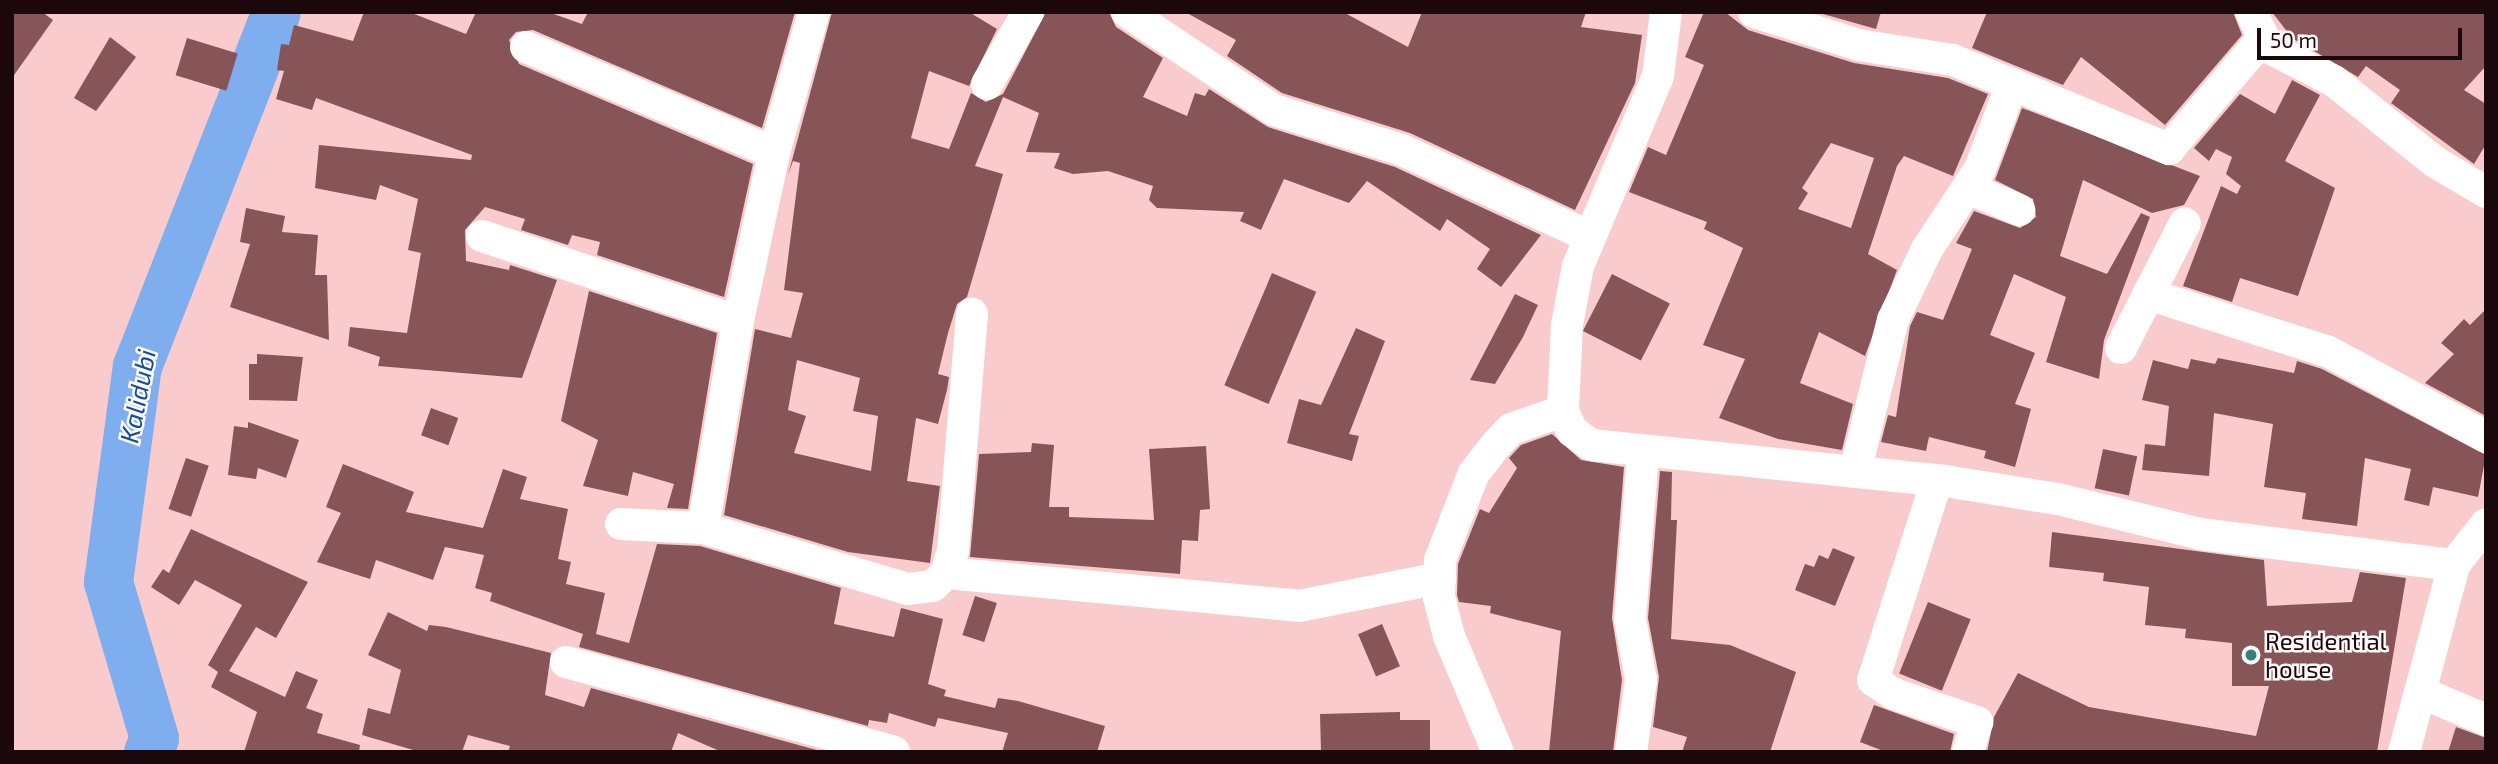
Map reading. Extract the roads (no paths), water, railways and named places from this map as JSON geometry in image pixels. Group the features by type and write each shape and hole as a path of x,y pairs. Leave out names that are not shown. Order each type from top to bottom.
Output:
{"street":[{"path":"703,528 738,321 774,153 814,12"},
{"path":"987,84 1028,12"},
{"path":"1126,12 1274,110 1402,150 1590,237"},
{"path":"1665,12 1658,76 1590,237 1567,325 1563,411 1572,431 1591,445 1643,454 1937,480 2058,499 2200,534 2454,565"},
{"path":"1754,12 1859,45 1953,60 2169,149 2257,25"},
{"path":"2257,25 2267,47 2334,81 2435,162 2486,192"},
{"path":"526,47 774,153"},
{"path":"1855,472 1893,320 1927,249 1968,188 2012,84"},
{"path":"1968,188 2019,211"},
{"path":"2121,348 2185,223"},
{"path":"482,236 738,321"},
{"path":"2148,293 2329,352 2486,437"},
{"path":"621,524 703,528 908,589 933,586 946,573 972,314"},
{"path":"1498,752 1449,636 1440,578 1474,473 1511,429 1563,411"},
{"path":"1631,752 1641,680 1630,619 1643,454"},
{"path":"1937,480 1873,680 1894,694 1977,722 1968,752"},
{"path":"2404,752 2454,565 2486,524"},
{"path":"946,573 1299,606 1440,578"},
{"path":"566,662 894,752"},
{"path":"2420,692 2486,720"}],"waterway":[{"name":"Kalidubi","path":"148,752 154,738 108,582 137,366 276,12"}],"place":[{"name":"Residential house","path":"2251,655"}]}
